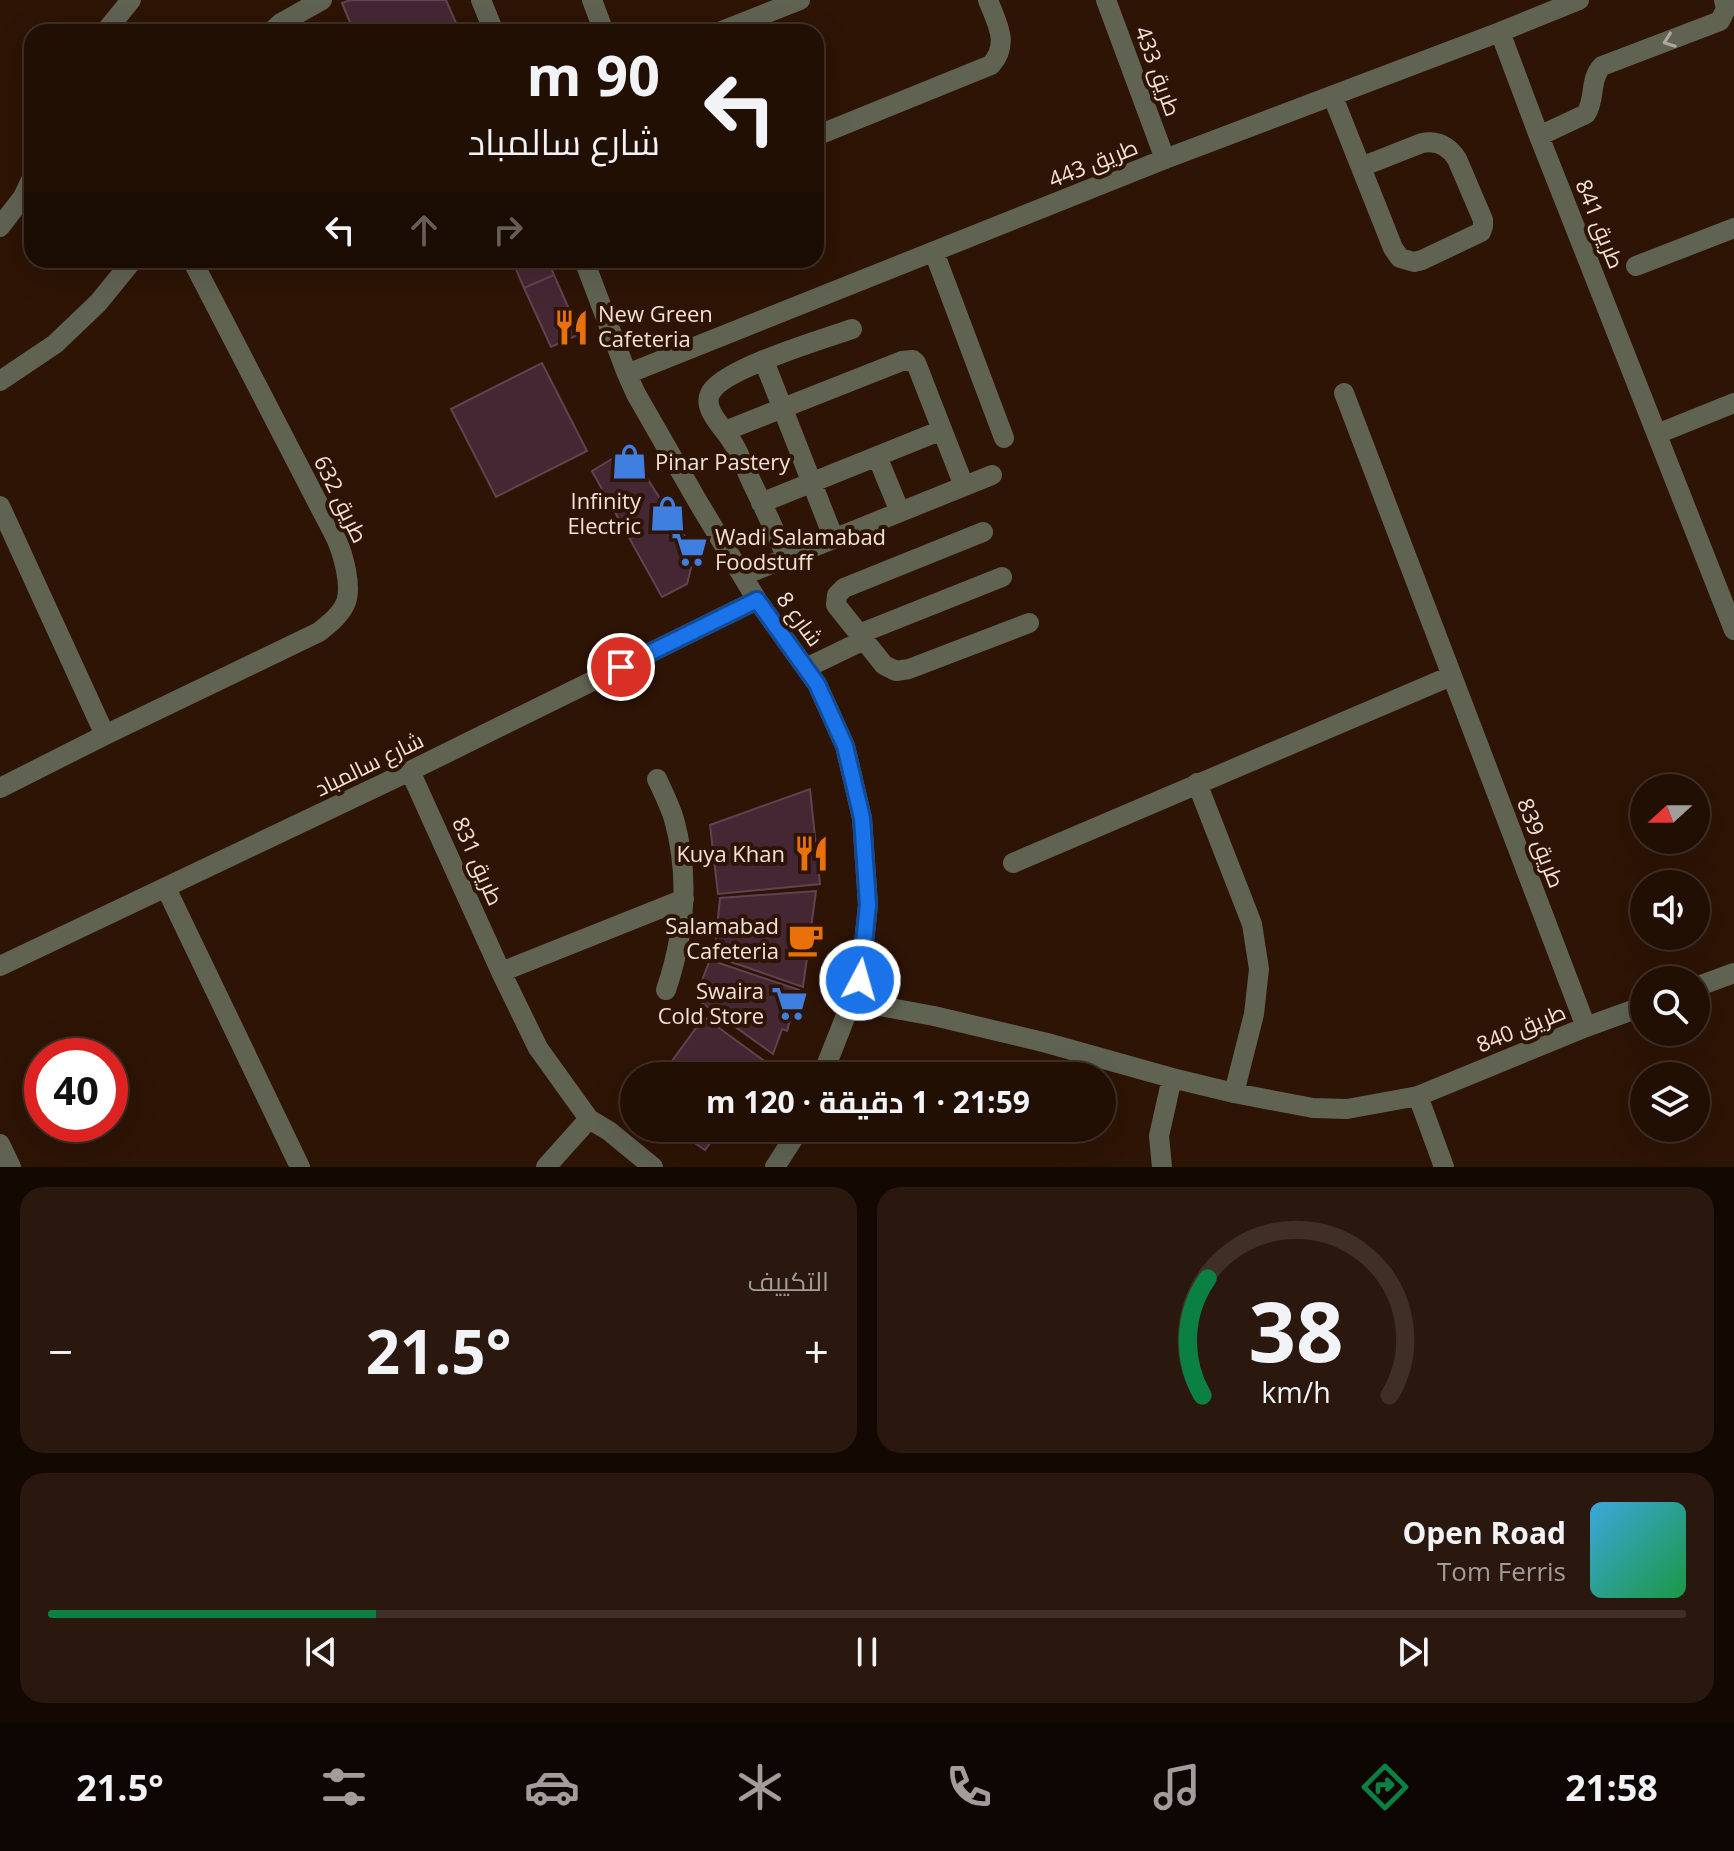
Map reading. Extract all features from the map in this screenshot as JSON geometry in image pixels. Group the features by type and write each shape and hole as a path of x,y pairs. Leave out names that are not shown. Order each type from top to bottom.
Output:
{"street":[{"path":"112,24 131,0"},
{"path":"280,24 322,0"},
{"path":"481,0 491,24"},
{"path":"592,0 601,24"},
{"path":"739,24 800,0"},
{"path":"824,133 991,65 998,57 1002,37 988,0"},
{"name":"طريق 433","path":"1106,0 1165,159"},
{"name":"طريق 443","path":"627,374 1165,159 1579,0"},
{"path":"1539,136 1586,114 1590,108 1595,76 1602,66 1720,21 1726,9 1724,0"},
{"name":"طريق 841","path":"1500,32 1734,630"},
{"path":"1333,97 1393,248 1400,258 1414,262 1422,260 1481,232 1483,220 1457,159 1445,146 1430,141 1361,167"},
{"path":"0,227 24,195"},
{"path":"1636,266 1734,228"},
{"path":"934,252 1004,438"},
{"path":"0,381 55,344 98,303 126,268"},
{"name":"طريق 632","path":"0,788 319,632 335,619 346,602 344,557 336,538 196,268"},
{"name":"شارع 8","path":"587,268 627,374 757,600 817,684 845,746 862,818 868,905 860,980 828,1062"},
{"path":"787,558 739,453 711,411 710,394 728,378 764,361 852,329"},
{"path":"725,431 907,359 916,363 964,486"},
{"path":"764,361 834,539"},
{"name":"طريق 839","path":"1344,393 1586,1027"},
{"path":"1657,434 1734,403"},
{"path":"761,503 942,430"},
{"path":"877,456 900,512"},
{"path":"744,575 992,475"},
{"path":"0,506 105,735"},
{"path":"983,532 840,591 836,605 884,665 896,671 909,669 1029,623"},
{"path":"806,668 862,637 1002,577"},
{"name":"شارع سالمباد","path":"0,966 410,771 757,600"},
{"path":"1013,863 1451,676"},
{"name":"طريق 831","path":"410,771 538,1048 589,1119 653,1167"},
{"path":"657,779 673,817 682,858 684,899 676,961 666,990"},
{"path":"1197,783 1252,924 1259,969 1254,1014 1234,1093"},
{"path":"166,888 300,1167"},
{"path":"501,972 684,899"},
{"path":"1710,982 1734,973"},
{"name":"طريق 840","path":"853,1001 934,1016 1047,1043 1234,1093 1313,1108 1347,1109 1418,1096 1630,1011"},
{"path":"1162,1167 1159,1136 1172,1078"},
{"path":"1418,1096 1444,1167"},
{"path":"546,1167 589,1119"},
{"path":"775,1167 791,1142"},
{"path":"0,1144 11,1167"}],"building":[{"path":"350,0 446,0 456,23 351,24 342,3"},
{"path":"515,268 551,268 554,275 524,288"},
{"path":"554,275 580,334 551,347 524,288"},
{"path":"542,363 587,451 496,497 451,409"},
{"path":"628,449 695,552 687,584 662,597 592,471"},
{"path":"810,789 820,884 718,894 710,825"},
{"path":"816,891 803,987 714,956 720,898"},
{"path":"710,960 799,990 787,1031 782,1029 773,1054 695,998"},
{"path":"704,1017 766,1062 671,1062"},
{"path":"693,1142 711,1142 705,1150"}],"place":[{"name":"New Green Cafeteria","path":"572,327"},
{"name":"Pinar Pastery","path":"629,462"},
{"name":"Infinity Electric","path":"667,514"},
{"name":"Wadi Salamabad Foodstuff","path":"689,550"},
{"name":"Kuya Khan","path":"811,854"},
{"name":"Salamabad Cafeteria","path":"805,939"},
{"name":"Swaira Cold Store","path":"790,1004"}],"route":[{"path":"621,667 757,600 817,684 845,746 862,818 868,905 860,980"}]}
